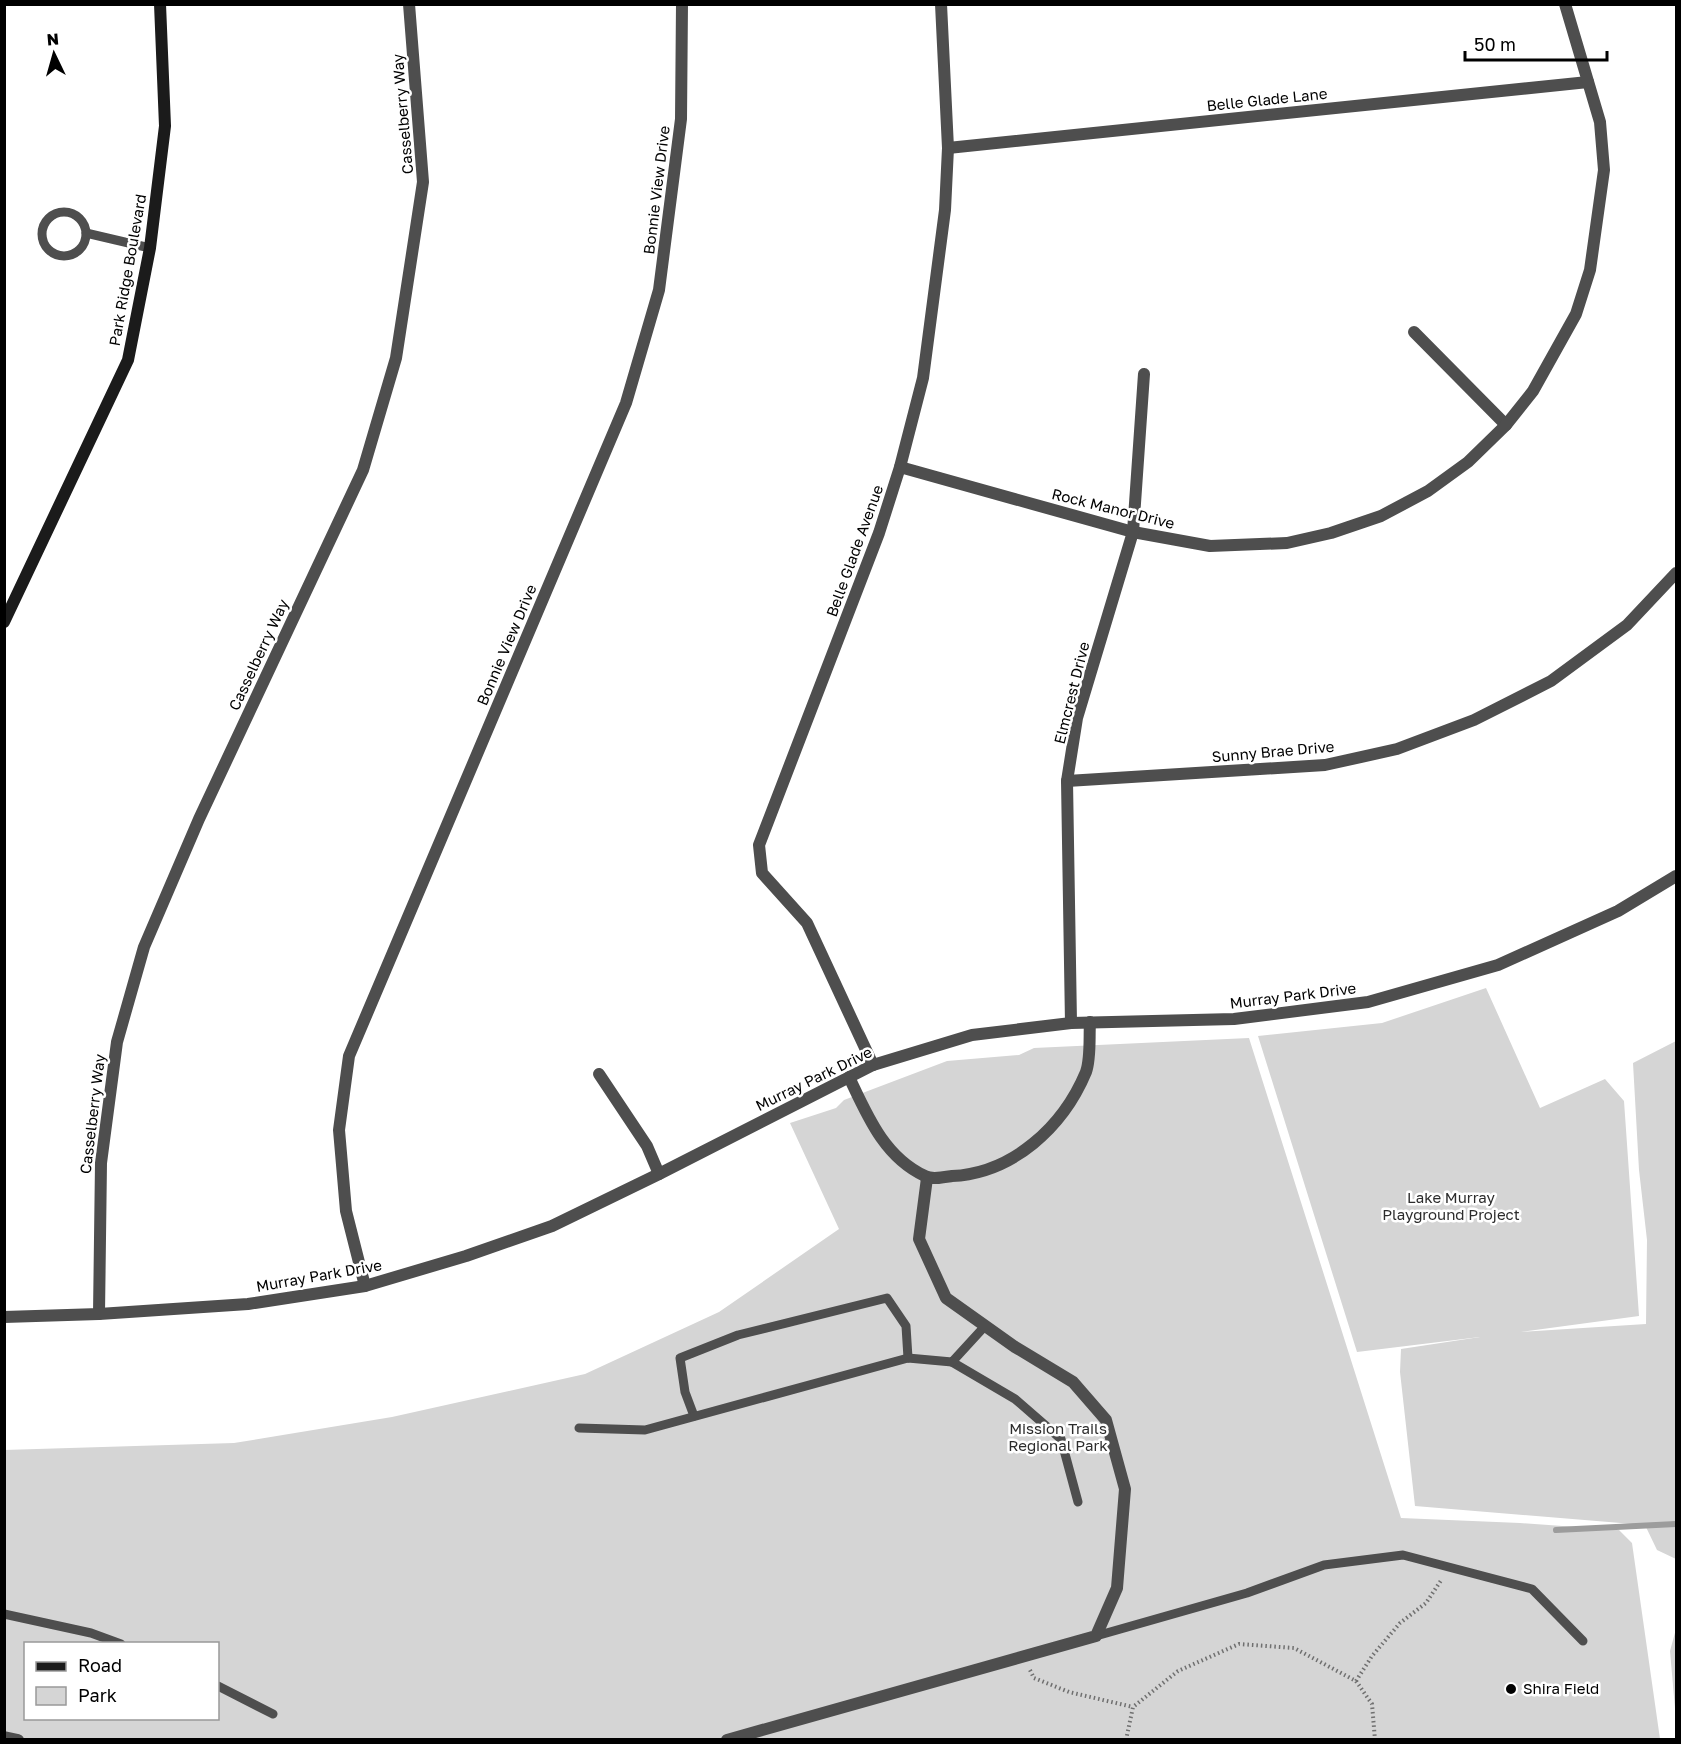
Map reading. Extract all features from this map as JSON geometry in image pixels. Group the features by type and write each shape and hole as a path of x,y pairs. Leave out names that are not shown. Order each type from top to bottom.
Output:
{"main road":[{"name":"Park Ridge Boulevard","path":"4,622 128,360 150,248 165,126 160,4"}],"street":[{"name":"Casselberry Way","path":"99,1314 101,1163 117,1042 144,947 199,819 363,470 396,358 423,182 409,4"},
{"name":"Bonnie View Drive","path":"365,1286 346,1212 339,1130 349,1056 626,403 659,290 681,119 682,4"},
{"name":"Belle Glade Avenue","path":"873,1065 807,923 762,873 759,845 879,533 900,467 923,378 945,210 948,148 941,4"},
{"name":"Rock Manor Drive","path":"900,467 1133,532 1210,546 1287,543 1331,533 1381,516 1428,491 1468,462 1506,425 1533,391 1576,314 1590,270 1604,170 1600,122 1565,4"},
{"name":"Belle Glade Lane","path":"948,148 1588,82"},
{"path":"1414,332 1506,425"},
{"name":"Elmcrest Drive","path":"1071,1023 1067,781 1077,718 1133,532 1144,374"},
{"name":"Sunny Brae Drive","path":"1067,781 1325,765 1397,749 1474,720 1551,681 1628,625 1677,573"},
{"name":"Murray Park Drive","path":"4,1317 248,1305 365,1286 466,1256 552,1226 873,1065 972,1035 1071,1023 1234,1018 1368,1002 1498,965 1618,911 1677,876"},
{"path":"849,1077 870,1122 884,1142 902,1160 927,1178 971,1176 989,1170 1038,1141 1061,1115 1087,1069 1090,1022"},
{"path":"599,1074 647,1146 659,1174"},
{"path":"727,1740 1096,1636 1117,1588 1125,1489 1106,1420 1073,1382 1015,1347 946,1298 919,1239 927,1178"},
{"path":"4,1737 18,1740"}],"lane":[{"path":"64,213 72,214 79,219 86,233 81,248 68,255 54,254 48,249 42,236 46,222 51,217 64,213"},
{"path":"86,233 150,248"},
{"path":"694,1416 685,1392 680,1358 738,1335 887,1298 906,1326 908,1358"},
{"path":"952,1362 984,1326"},
{"path":"579,1428 645,1430 908,1358 952,1362 1015,1399 1061,1438 1078,1502"},
{"path":"1096,1636 1247,1593 1324,1565 1402,1555 1532,1589 1583,1641"},
{"path":"4,1614 91,1633 116,1642"},
{"path":"219,1687 273,1714"}],"path":[{"path":"1356,1681 1372,1656 1400,1623 1426,1604 1449,1567"},
{"path":"1126,1740 1133,1707 1178,1671 1239,1644 1294,1648 1356,1681 1372,1704 1376,1740"},
{"path":"1024,1656 1034,1678 1069,1692 1133,1707"}],"green space":[{"name":"Lake Murray Playground Project","path":"1486,988 1540,1108 1605,1079 1624,1101 1639,1316 1521,1332 1646,1324 1647,1240 1639,1170 1633,1063 1676,1041 1676,1559 1657,1550 1645,1525 1415,1506 1400,1372 1401,1349 1480,1337 1357,1352 1258,1036 1382,1023"},
{"name":"Mission Trails Regional Park","path":"1249,1038 1401,1518 1619,1530 1632,1543 1660,1739 5,1739 4,1450 234,1443 392,1417 585,1374 719,1312 839,1229 790,1123 836,1108 844,1100 947,1061 1019,1055 1034,1048"},
{"path":"1676,1629 1676,1720 1670,1651"}],"waterway":[{"path":"1556,1530 1676,1524"}],"place":[{"name":"Shira Field","path":"1511,1689"}]}
